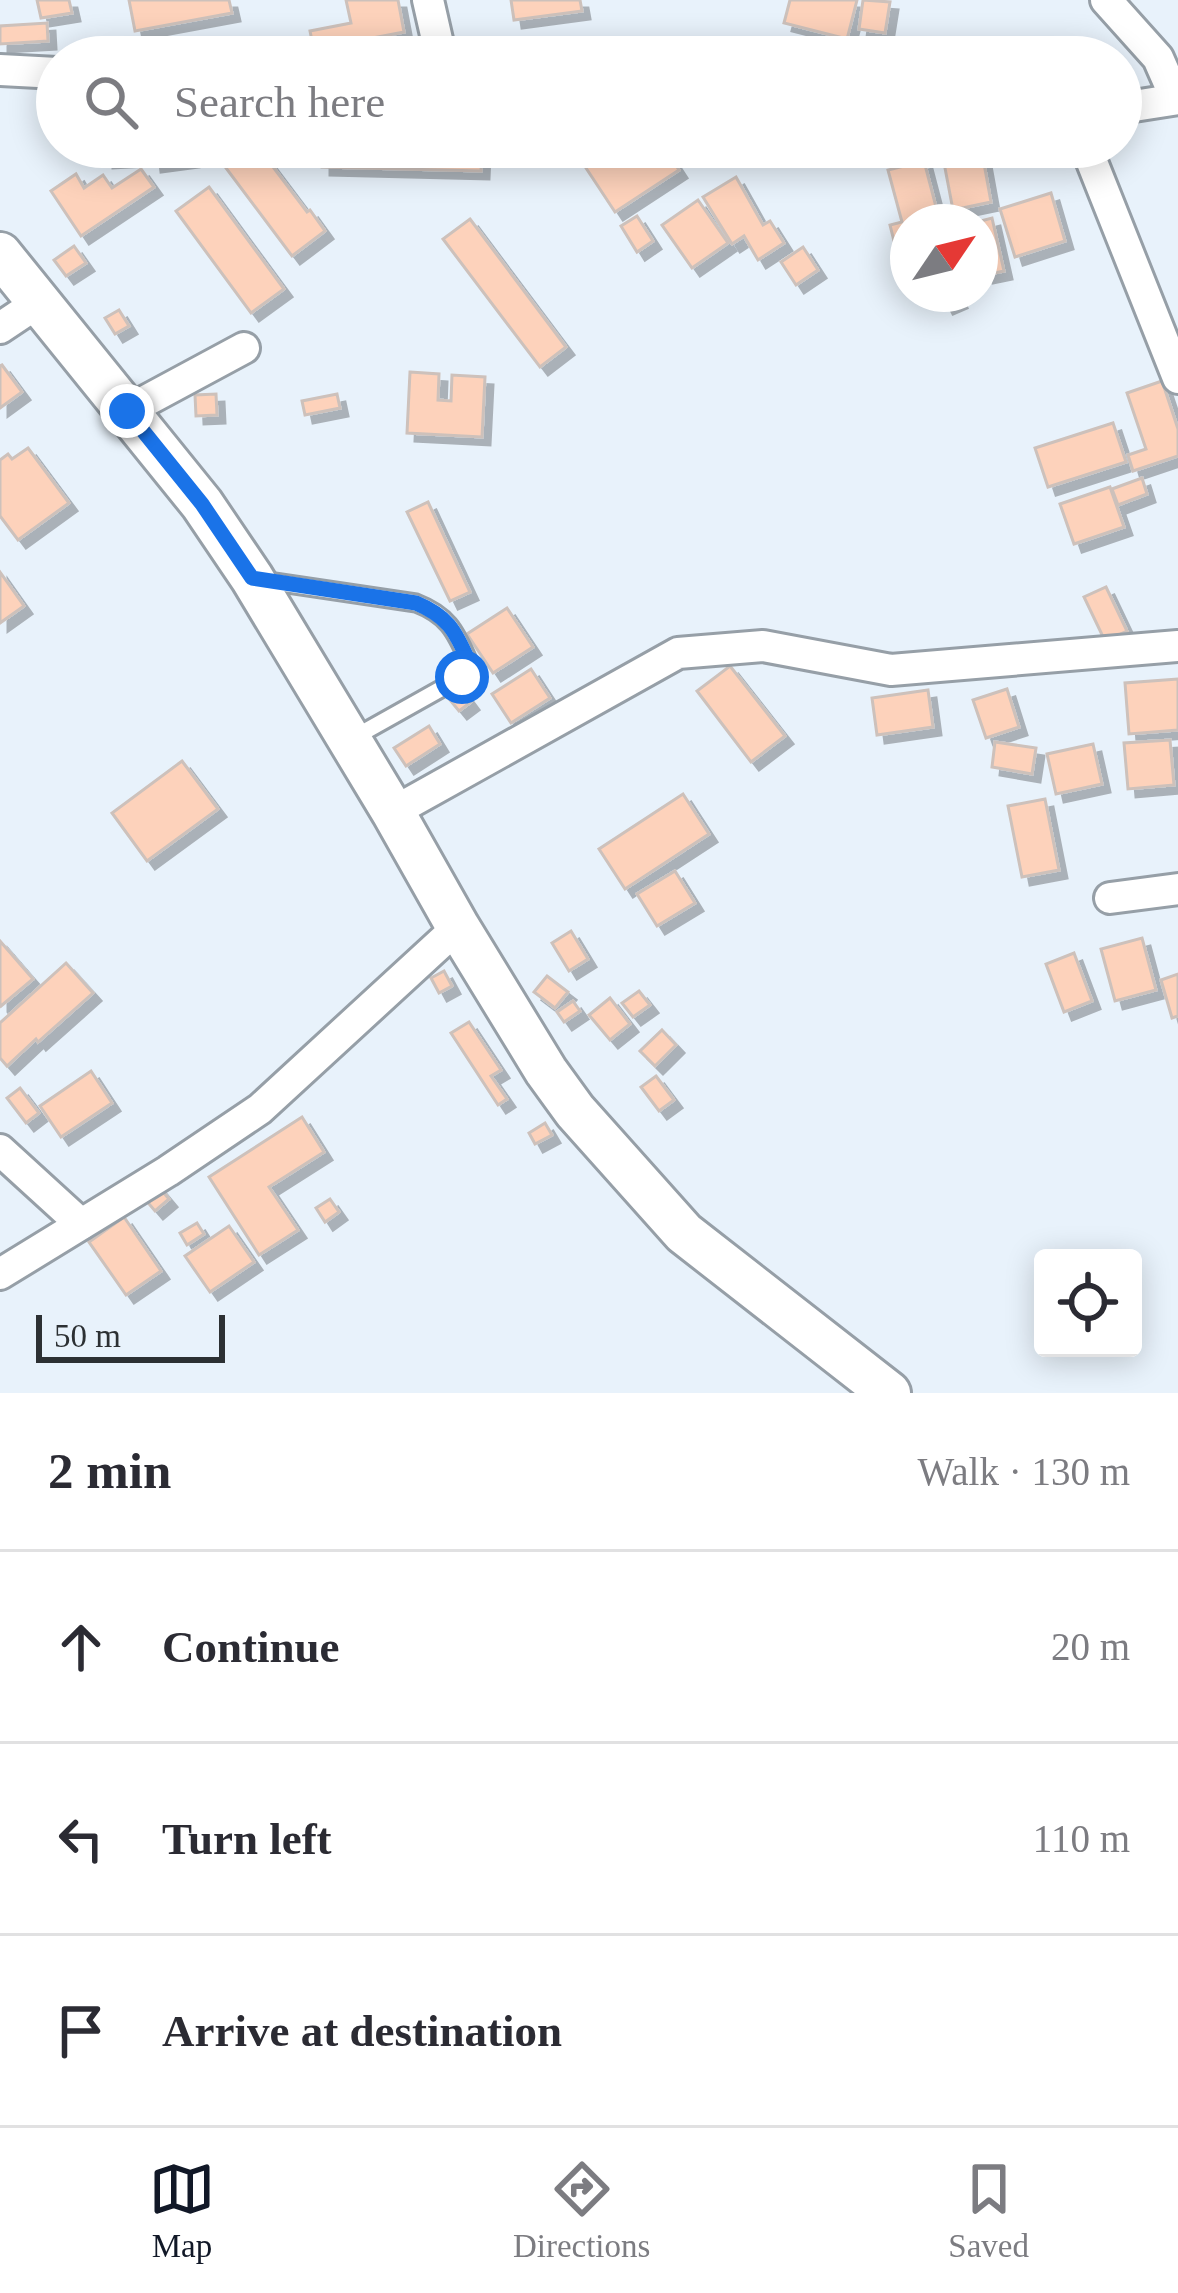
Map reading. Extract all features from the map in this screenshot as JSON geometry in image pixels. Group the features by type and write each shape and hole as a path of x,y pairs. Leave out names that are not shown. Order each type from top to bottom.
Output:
{"main road":[{"path":"0,254 202,504 252,578 458,927 575,1111 694,1243 889,1393"}],"street":[{"path":"428,0 436,36"},
{"path":"1106,0 1138,36"},
{"path":"1142,40 1158,58 1177,99 1142,105"},
{"path":"0,70 36,72"},
{"path":"1095,168 1178,378"},
{"path":"0,328 38,302"},
{"path":"127,411 244,348"},
{"path":"393,812 679,653 763,646 891,670 1178,646"},
{"path":"1109,898 1178,889"},
{"path":"0,1274 260,1109 458,927"},
{"path":"0,1150 81,1224"}],"lane":[{"path":"252,578 416,603 435,610 458,638 468,660 462,677 350,740"}],"building":[{"path":"37,0 69,0 72,13 41,18"},
{"path":"129,0 229,0 232,13 135,31"},
{"path":"346,0 398,0 404,32 311,36 310,31 351,23"},
{"path":"511,0 580,0 582,11 514,20"},
{"path":"790,0 857,0 848,36 784,23"},
{"path":"863,0 890,2 885,33 859,29"},
{"path":"47,23 48,36 36,36 36,42 0,44 0,26"},
{"path":"226,168 274,168 310,210 325,231 292,256"},
{"path":"362,168 481,168 481,171"},
{"path":"586,168 678,168 679,170 615,212"},
{"path":"926,168 935,204 897,204 888,170"},
{"path":"945,168 985,168 991,202 952,204"},
{"path":"141,169 154,187 81,236 51,191 76,174 84,188 103,175 112,188"},
{"path":"736,177 763,225 770,221 784,243 758,260 744,236 732,244 703,197"},
{"path":"209,187 284,289 251,313 176,211"},
{"path":"1051,193 1065,241 1015,257 1000,209"},
{"path":"698,200 728,243 692,268 662,225"},
{"path":"637,216 653,241 637,252 621,226"},
{"path":"470,219 566,347 540,367 443,239"},
{"path":"74,246 86,263 66,276 54,260"},
{"path":"803,247 818,270 796,285 781,262"},
{"path":"119,310 129,326 115,334 105,318"},
{"path":"0,366 22,392 0,408"},
{"path":"410,372 439,374 438,400 451,401 452,375 485,377 482,437 407,433"},
{"path":"1162,381 1178,429 1178,456 1133,471 1128,455 1146,449 1127,393"},
{"path":"216,394 217,415 196,416 195,395"},
{"path":"337,394 340,408 305,415 302,401"},
{"path":"1113,423 1126,462 1048,487 1035,448"},
{"path":"28,448 69,503 18,540 0,516 0,460 8,454 12,459"},
{"path":"1142,478 1147,494 1118,505 1112,489"},
{"path":"1110,487 1124,527 1074,544 1060,504"},
{"path":"428,502 470,592 450,601 407,512"},
{"path":"0,572 24,606 0,623"},
{"path":"1106,587 1127,631 1105,641 1084,597"},
{"path":"507,608 533,647 493,673 467,634"},
{"path":"730,666 785,736 751,762 697,691"},
{"path":"531,669 550,698 511,723 492,694"},
{"path":"1178,679 1178,730 1129,734 1125,683"},
{"path":"1007,689 1019,727 986,738 973,700"},
{"path":"462,690 471,702 459,711 450,700"},
{"path":"928,690 933,727 877,735 872,698"},
{"path":"429,726 440,744 406,766 394,748"},
{"path":"1170,740 1174,785 1128,789 1124,743"},
{"path":"995,742 1036,748 1032,774 992,767"},
{"path":"1093,744 1102,784 1056,794 1047,754"},
{"path":"182,761 218,809 147,861 112,813"},
{"path":"683,794 709,834 625,889 599,849"},
{"path":"1045,799 1059,870 1022,877 1008,806"},
{"path":"675,871 695,903 657,926 637,894"},
{"path":"571,931 588,959 569,971 552,943"},
{"path":"1142,938 1156,990 1115,1001 1101,949"},
{"path":"0,941 33,979 1,1006 0,1004"},
{"path":"1074,953 1092,1001 1064,1012 1046,964"},
{"path":"66,963 93,993 7,1066 0,1058 0,1023"},
{"path":"444,971 452,986 439,993 431,978"},
{"path":"1178,974 1178,1016 1172,1018 1161,980"},
{"path":"547,976 568,992 555,1008 534,992"},
{"path":"639,991 650,1005 633,1017 622,1003"},
{"path":"610,998 630,1024 610,1040 589,1015"},
{"path":"573,1001 580,1011 564,1022 557,1012"},
{"path":"469,1022 501,1070 491,1076 507,1099 498,1105 451,1033"},
{"path":"662,1030 676,1045 655,1066 640,1051"},
{"path":"91,1071 112,1103 61,1137 40,1106"},
{"path":"656,1076 674,1100 659,1111 641,1087"},
{"path":"20,1088 39,1113 26,1123 7,1098"},
{"path":"302,1117 324,1152 269,1187 298,1230 259,1255 209,1177"},
{"path":"545,1123 552,1135 535,1144 529,1133"},
{"path":"158,1186 169,1199 155,1211 144,1198"},
{"path":"330,1199 339,1212 325,1222 316,1208"},
{"path":"124,1217 161,1271 126,1295 89,1242"},
{"path":"197,1223 204,1234 187,1245 180,1233"},
{"path":"229,1226 254,1262 210,1292 185,1256"}],"route":[{"path":"127,411 202,504 252,578 416,603 435,610 449,624 468,660 462,677"}]}
